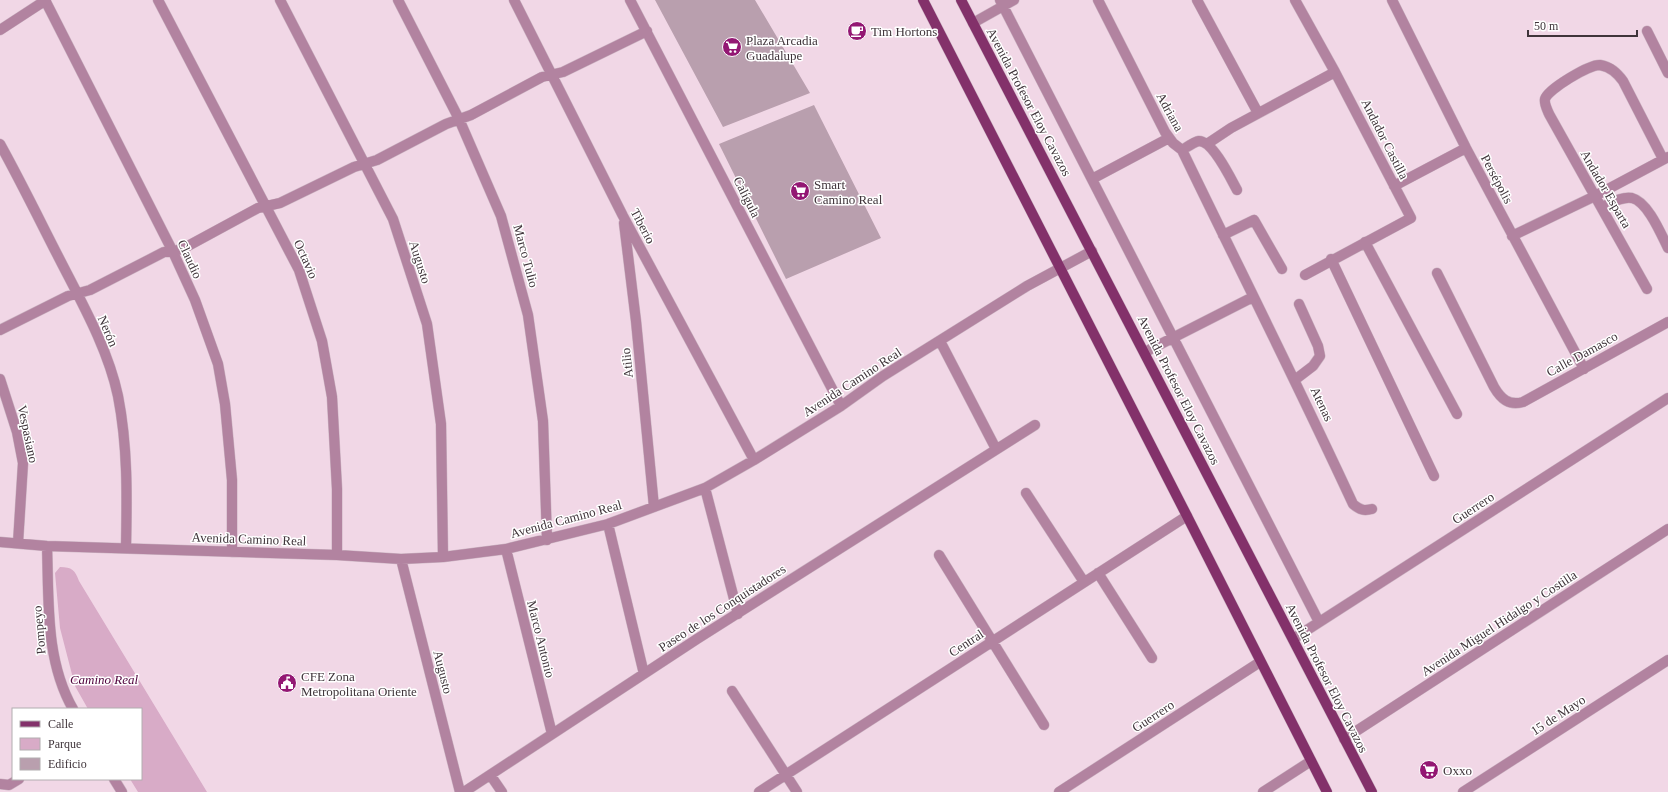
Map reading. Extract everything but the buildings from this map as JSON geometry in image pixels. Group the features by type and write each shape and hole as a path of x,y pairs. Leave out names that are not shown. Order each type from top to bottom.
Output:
{"main road":[{"path":"923,0 1061,267 1327,792"},
{"name":"Avenida Profesor Eloy Cavazos","path":"961,0 1372,792"}],"street":[{"path":"0,30 45,0"},
{"name":"Claudio","path":"45,0 173,252 195,300 218,364 225,404 232,480 232,552"},
{"name":"Octavio","path":"158,0 299,270 322,341 332,397 337,489 337,555"},
{"name":"Augusto","path":"280,0 365,163 392,219 427,324 441,424 443,557"},
{"name":"Marco Tulio","path":"398,0 459,119 501,216 528,315 544,421 547,540"},
{"name":"Tiberio","path":"514,0 623,216 754,460"},
{"name":"Calígula","path":"630,0 841,406"},
{"path":"973,23 1002,3 1014,0"},
{"name":"Adriana","path":"1098,0 1169,138 1182,150 1253,297"},
{"path":"1197,0 1258,113"},
{"name":"Andador Castilla","path":"1295,0 1336,72 1411,218 1365,242"},
{"name":"Persépolis","path":"1392,0 1466,148 1584,368"},
{"path":"1002,3 1319,622"},
{"path":"0,330 68,296 90,290 164,252 173,252 186,247 258,208 280,203 365,163 377,160 446,124 471,115 542,77 563,72 647,31"},
{"path":"1647,31 1668,72"},
{"name":"Andador Esparta","path":"1648,289 1549,114 1545,101 1548,93 1591,67 1600,65 1608,67 1617,73 1623,81 1665,158"},
{"path":"1207,144 1258,113 1336,72"},
{"path":"1092,179 1169,138"},
{"path":"1182,150 1196,142 1204,142 1207,144 1217,156 1237,190"},
{"name":"Nerón","path":"0,144 78,294 103,349 118,395 125,448 127,490 126,548"},
{"path":"1394,186 1466,148"},
{"path":"1512,236 1595,196 1665,158"},
{"path":"1602,207 1624,198 1632,198 1638,201 1651,217 1668,248"},
{"name":"Atilio","path":"623,216 639,352 654,507"},
{"path":"1223,235 1254,220 1282,269"},
{"path":"1305,275 1331,259 1365,242 1456,414"},
{"name":"Avenida Camino Real","path":"0,542 47,546 337,555 401,559 443,557 506,549 608,524 705,488 754,460 841,406 883,376 1027,286 1092,250"},
{"path":"1331,259 1434,476"},
{"name":"Calle Damasco","path":"1437,273 1494,387 1502,399 1513,404 1523,402 1668,322"},
{"path":"1145,352 1174,339 1253,297"},
{"name":"Atenas","path":"1253,297 1296,379 1353,504 1358,509 1364,511 1372,509"},
{"path":"1296,379 1313,366 1320,356 1318,346 1299,304"},
{"path":"940,341 996,449"},
{"name":"Vespasiano","path":"0,379 17,432 23,463 18,543"},
{"name":"Guerrero","path":"1293,639 1668,398"},
{"name":"Paseo de los Conquistadores","path":"464,792 491,776 644,674 1035,425"},
{"path":"705,488 738,614"},
{"path":"1026,492 1084,582"},
{"name":"Central","path":"760,792 1188,516"},
{"path":"608,524 644,674"},
{"name":"Avenida Miguel Hidalgo y Costilla","path":"1344,739 1668,530"},
{"name":"Pompeyo","path":"47,546 53,653 65,694 72,708"},
{"name":"Marco Antonio","path":"506,549 552,734"},
{"path":"939,555 1044,725"},
{"name":"Augusto","path":"401,559 460,792"},
{"path":"1098,574 1152,658"},
{"name":"15 de Mayo","path":"1463,792 1668,660"},
{"name":"Guerrero","path":"1059,792 1260,662"},
{"path":"732,692 797,792"},
{"path":"1263,792 1311,761"},
{"path":"491,776 502,792"},
{"path":"0,784 9,785 17,780"},
{"path":"115,780 122,792"}],"green space":[{"name":"Camino Real","path":"60,567 70,569 76,574 207,792 138,792 131,780 142,780 142,708 87,708 75,686 60,628 55,573"}],"place":[{"name":"Tim Hortons","path":"857,31"},
{"name":"Plaza Arcadia Guadalupe","path":"732,47"},
{"name":"Smart Camino Real","path":"800,191"},
{"name":"CFE Zona Metropolitana Oriente","path":"287,683"},
{"name":"Oxxo","path":"1429,770"}]}
